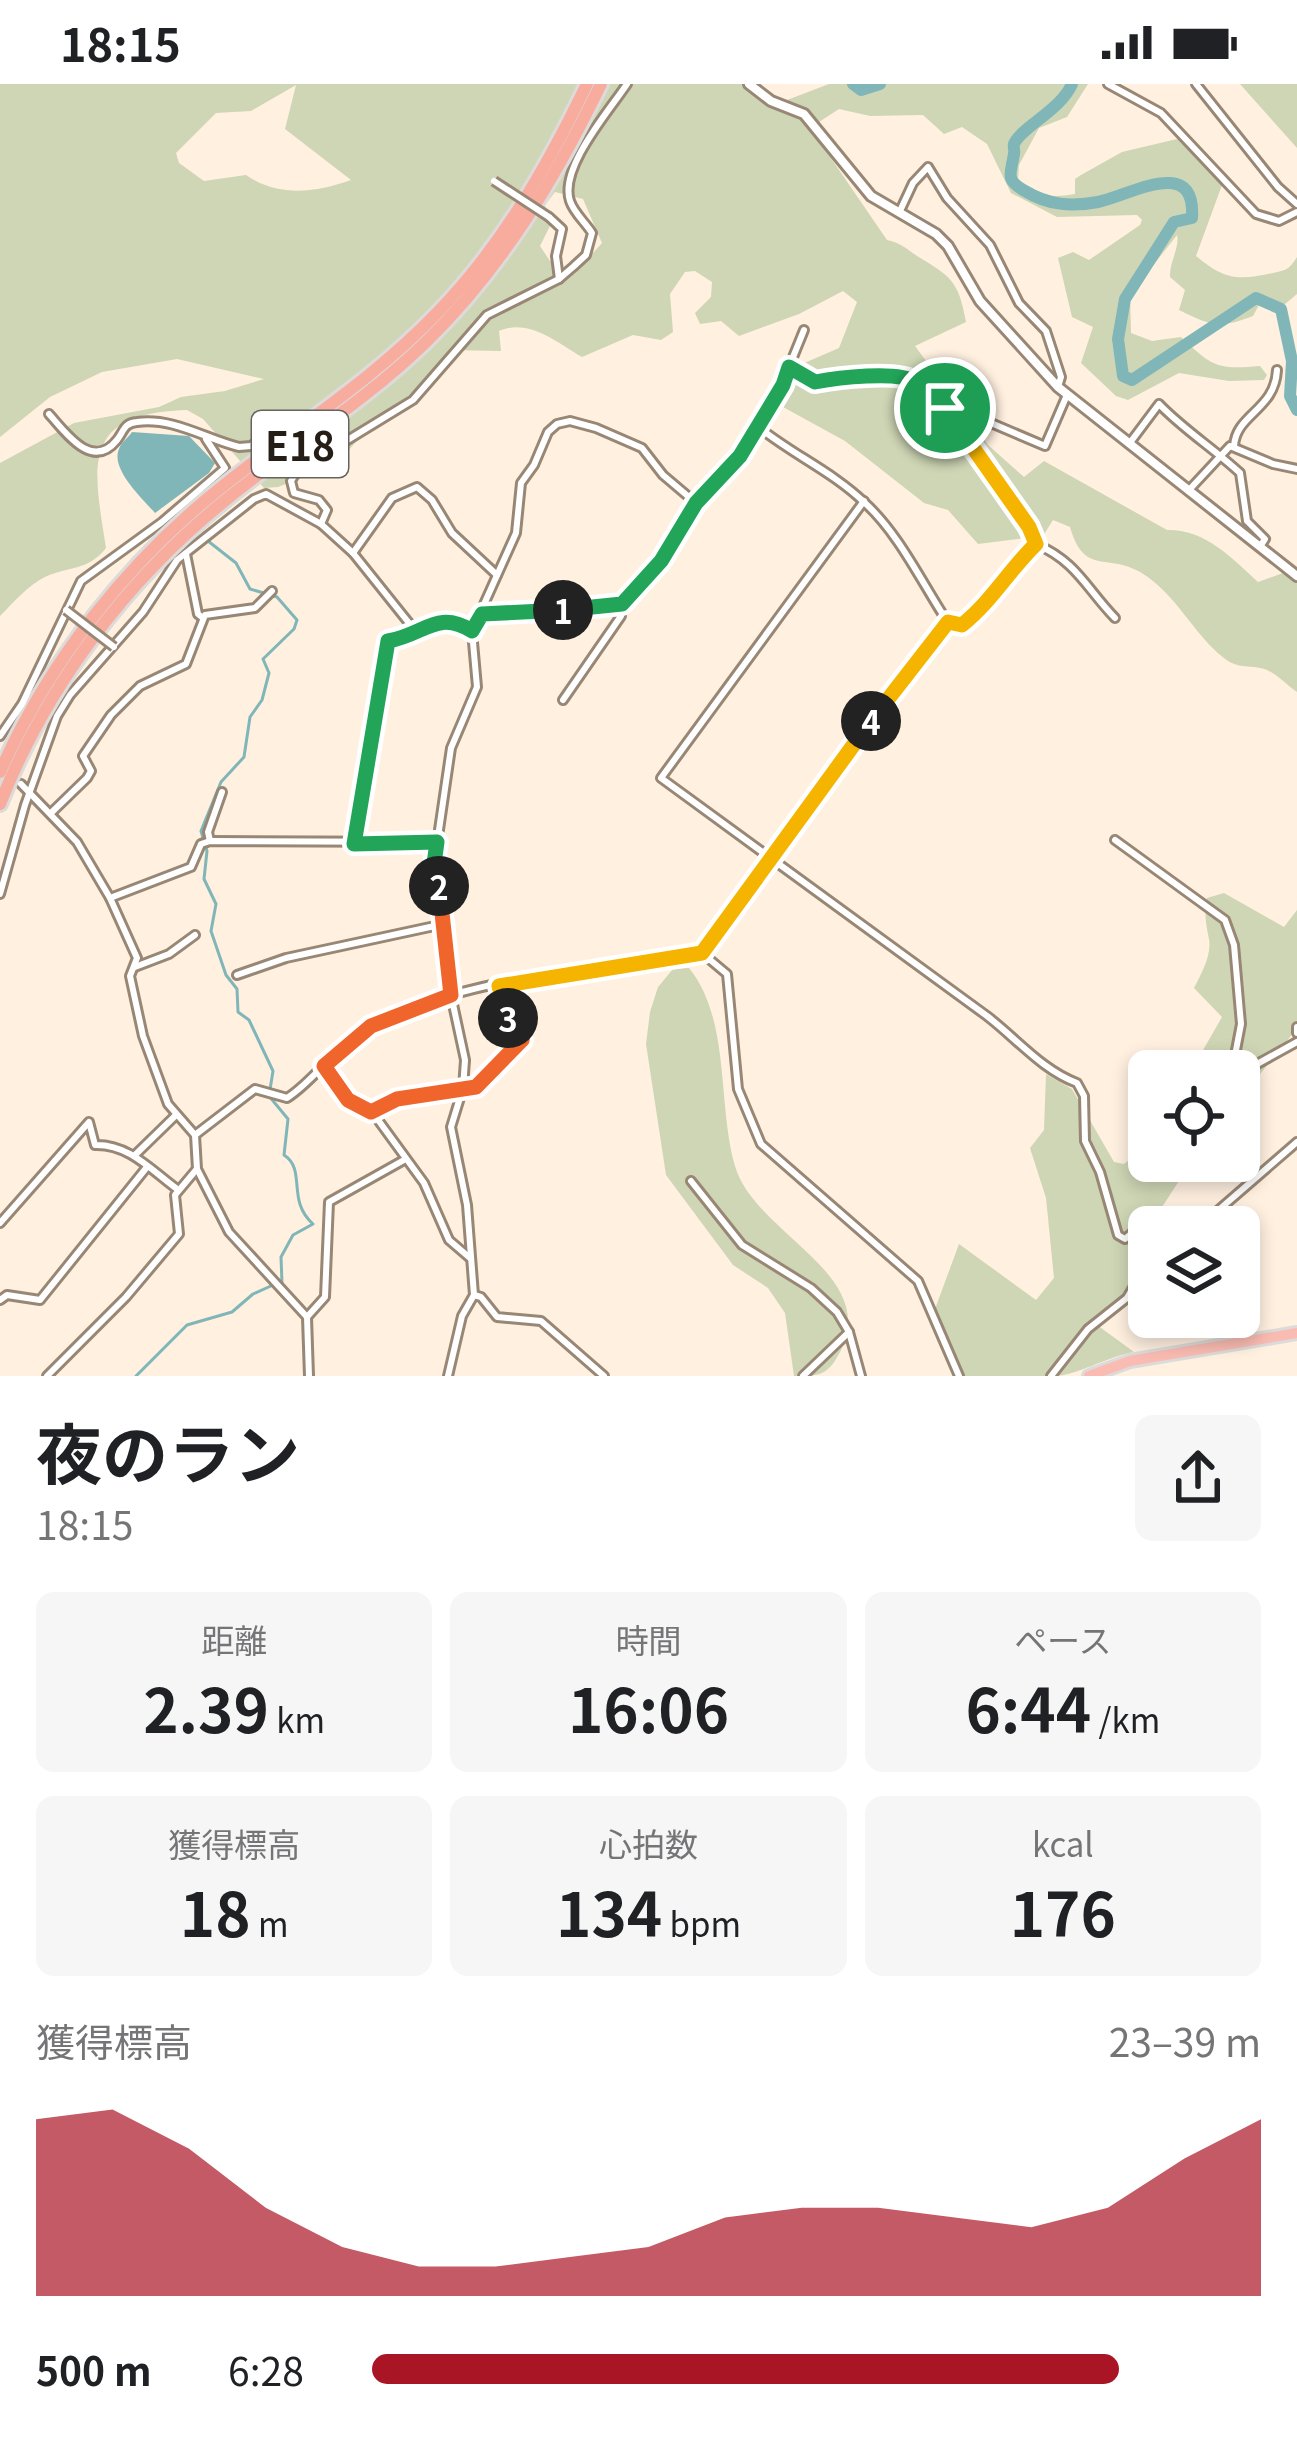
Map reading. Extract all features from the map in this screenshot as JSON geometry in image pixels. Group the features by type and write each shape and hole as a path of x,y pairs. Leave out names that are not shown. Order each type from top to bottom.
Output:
{"highway":[{"name":"E18","path":"0,772 34,705 69,651 150,552 220,488 380,367 458,290 517,213 587,84"},
{"name":"E18","path":"0,804 44,713 118,606 203,519 376,386 457,310 528,219 601,84"},
{"path":"1096,1375 1130,1361 1297,1333"}],"street":[{"path":"321,524 327,510 319,500 294,493 291,481 297,471 413,400 487,315 559,279 586,255 592,233 570,200 568,184 627,84"},
{"path":"748,84 771,101 804,114 860,187 948,245 980,301 1058,387 1297,576"},
{"path":"1108,84 1161,112 1256,214 1288,220 1297,208 1196,84"},
{"path":"899,213 913,183 928,167 947,198 989,245 1019,303 1046,331 1061,377 1058,387"},
{"path":"494,181 562,229 556,256 559,279"},
{"path":"563,700 621,616 622,604 661,561 696,503 740,456 783,385 804,330"},
{"path":"789,367 815,382 839,377 903,377 915,382 933,406 945,408 1029,527 1036,544 1062,555 1115,618"},
{"path":"1189,490 1234,446 1237,431 1272,395 1276,370"},
{"path":"945,408 955,398 984,420 1045,446 1067,395"},
{"path":"1129,443 1159,404 1181,428 1198,435 1244,478 1247,521 1265,539 1261,545"},
{"path":"49,415 86,452 105,449 124,427 135,422 167,424 206,439 251,446 287,418 318,460"},
{"path":"448,1376 462,1316 474,1295 467,1205 452,1127 465,1060 451,995 434,864 451,748 477,687 472,631 516,533 521,483 557,424 570,421 596,428 642,448 663,475 696,503"},
{"path":"756,425 864,501 948,622 962,625 990,603 1036,544"},
{"path":"0,736 22,704 81,580 162,522 225,468 206,439"},
{"path":"1234,446 1297,469"},
{"path":"353,553 392,498 417,488 432,500 452,533 497,574"},
{"path":"0,894 57,716 70,695 114,647 185,552 254,499 266,494 321,524 353,553 417,633"},
{"path":"864,501 661,778 1003,1028 1054,1075 1077,1083 1084,1096 1084,1141 1100,1172 1118,1235 1128,1238"},
{"path":"185,552 198,614 203,618"},
{"path":"50,813 87,778 91,771 83,756 111,715 140,686 186,664 203,618 210,612 255,608 272,591"},
{"path":"482,614 622,604"},
{"path":"66,610 114,647"},
{"path":"354,844 388,641 444,620 472,631"},
{"path":"195,1136 255,1090 287,1098 371,1026 451,995 702,953 948,622"},
{"path":"21,784 77,842 110,898 136,958 130,976 143,1036 175,1116 195,1136 197,1169 230,1232 307,1317 309,1376"},
{"path":"210,842 208,832 222,792"},
{"path":"1115,840 1225,920 1234,945 1241,1024 1238,1050"},
{"path":"110,898 191,867 201,844 210,842 437,842"},
{"path":"236,975 286,958 444,924"},
{"path":"135,967 170,954 195,935"},
{"path":"702,953 727,974 738,1089 760,1144 918,1281 959,1376"},
{"path":"371,1112 397,1099 476,1087 522,1040 503,1007 499,986"},
{"path":"1260,1061 1297,1042"},
{"path":"324,1066 348,1100 371,1112 424,1183 449,1240 472,1260"},
{"path":"135,1156 175,1116"},
{"path":"0,1223 88,1122 95,1145 112,1145 135,1156 177,1189"},
{"path":"1223,1206 1297,1142"},
{"path":"307,1317 325,1297 329,1202 404,1160"},
{"path":"0,1301 7,1295 40,1300 147,1167"},
{"path":"47,1376 126,1297 178,1234 177,1189 197,1169"},
{"path":"691,1180 742,1245 811,1288 850,1331 861,1376"},
{"path":"474,1295 497,1317 542,1322 604,1376"},
{"path":"1052,1376 1088,1330 1128,1296"},
{"path":"803,1376 850,1331"},
{"path":"1248,1338 1252,1341"}],"green space":[{"path":"0,84 747,84 767,103 829,84 1088,84 1067,117 1039,128 1019,165 1018,179 1045,195 1075,194 1075,179 1122,152 1177,139 1185,142 1222,185 1196,256 1224,274 1241,277 1284,270 1297,257 1297,294 1285,304 1259,305 1253,316 1232,323 1208,322 1179,310 1185,290 1170,277 1177,235 1130,295 1131,333 1152,341 1181,337 1216,364 1260,366 1267,375 1264,380 1229,381 1179,373 1128,400 1116,396 1081,363 1093,327 1072,317 1058,258 1073,252 1089,260 1140,225 1137,215 1057,217 1011,193 987,144 962,127 944,134 923,115 870,116 839,109 813,132 887,240 941,272 957,291 966,322 915,346 988,445 1024,477 1044,461 1167,530 1206,540 1258,582 1283,573 1297,582 1297,692 1267,670 1224,658 1153,581 1128,567 1090,558 1070,527 1053,520 1043,536 978,544 948,510 924,503 845,441 783,407 802,364 839,348 857,302 843,291 799,314 739,336 721,321 700,324 695,313 711,297 712,282 695,271 685,272 670,294 673,332 661,340 633,335 582,357 532,330 499,331 501,351 451,350 420,386 364,433 336,464 278,487 264,488 203,419 187,410 127,421 111,433 98,469 106,548 85,564 39,580 0,616 0,463 74,423 264,379 177,359 102,372 50,397 0,437","holes":["296,85 285,129 351,180 324,188 284,190 246,175 204,181 179,163 176,153 216,113 251,111","555,192 583,199 602,243 574,274 550,261 540,246 550,226 545,205"]},
{"path":"1240,84 1297,84 1297,148"},
{"path":"1224,893 1284,927 1297,910 1297,1020 1290,1037 1260,1074 1260,1050 1203,1050 1222,1017 1194,988 1209,951 1207,898"},
{"path":"689,968 702,989 717,1037 735,1166 765,1213 811,1256 844,1300 848,1326 839,1354 821,1373 794,1376 785,1313 768,1288 733,1265 666,1175 646,1044 658,987 673,969"},
{"path":"1046,1074 1072,1089 1114,1162 1128,1161 1128,1182 1178,1182 1163,1206 1128,1206 1128,1290 1094,1320 1048,1376 965,1376 935,1309 959,1244 1036,1300 1054,1278 1046,1198 1030,1148 1044,1130"},
{"path":"1097,1325 1134,1352 1054,1376"}],"water":[{"path":"132,432 189,436 215,463 209,473 155,513 119,465 119,449"}],"waterway":[{"path":"853,84 861,90 880,84"},
{"path":"1072,84 1014,144 1010,175 1014,183 1060,204 1098,202 1172,183 1190,199 1192,218 1174,222 1125,299 1118,339 1123,376 1132,380 1256,298 1281,309 1292,361 1290,396 1297,410"},
{"path":"208,541 236,563 250,589 277,597 297,620 294,629 263,659 269,673 262,700 250,717 244,757 221,782 201,831 207,851 204,879 216,904 211,931 226,975 237,989 238,1012 249,1020 273,1071 269,1096 288,1119 284,1155 294,1169 300,1205 313,1224 293,1235 281,1257 282,1283"},
{"path":"136,1376 187,1325 232,1312 273,1285"}],"route":[{"path":"789,367 815,382 839,377 903,377 915,382 933,406 945,408 1029,527 1036,544 990,603 962,625 948,622 898,683 702,953 499,986 503,1007 522,1040 476,1087 397,1099 371,1112 348,1100 324,1066 371,1026 451,995 434,864 437,842 354,844 388,641 444,620 472,631 482,614 622,604 661,561 696,503 740,456 789,367"}]}
